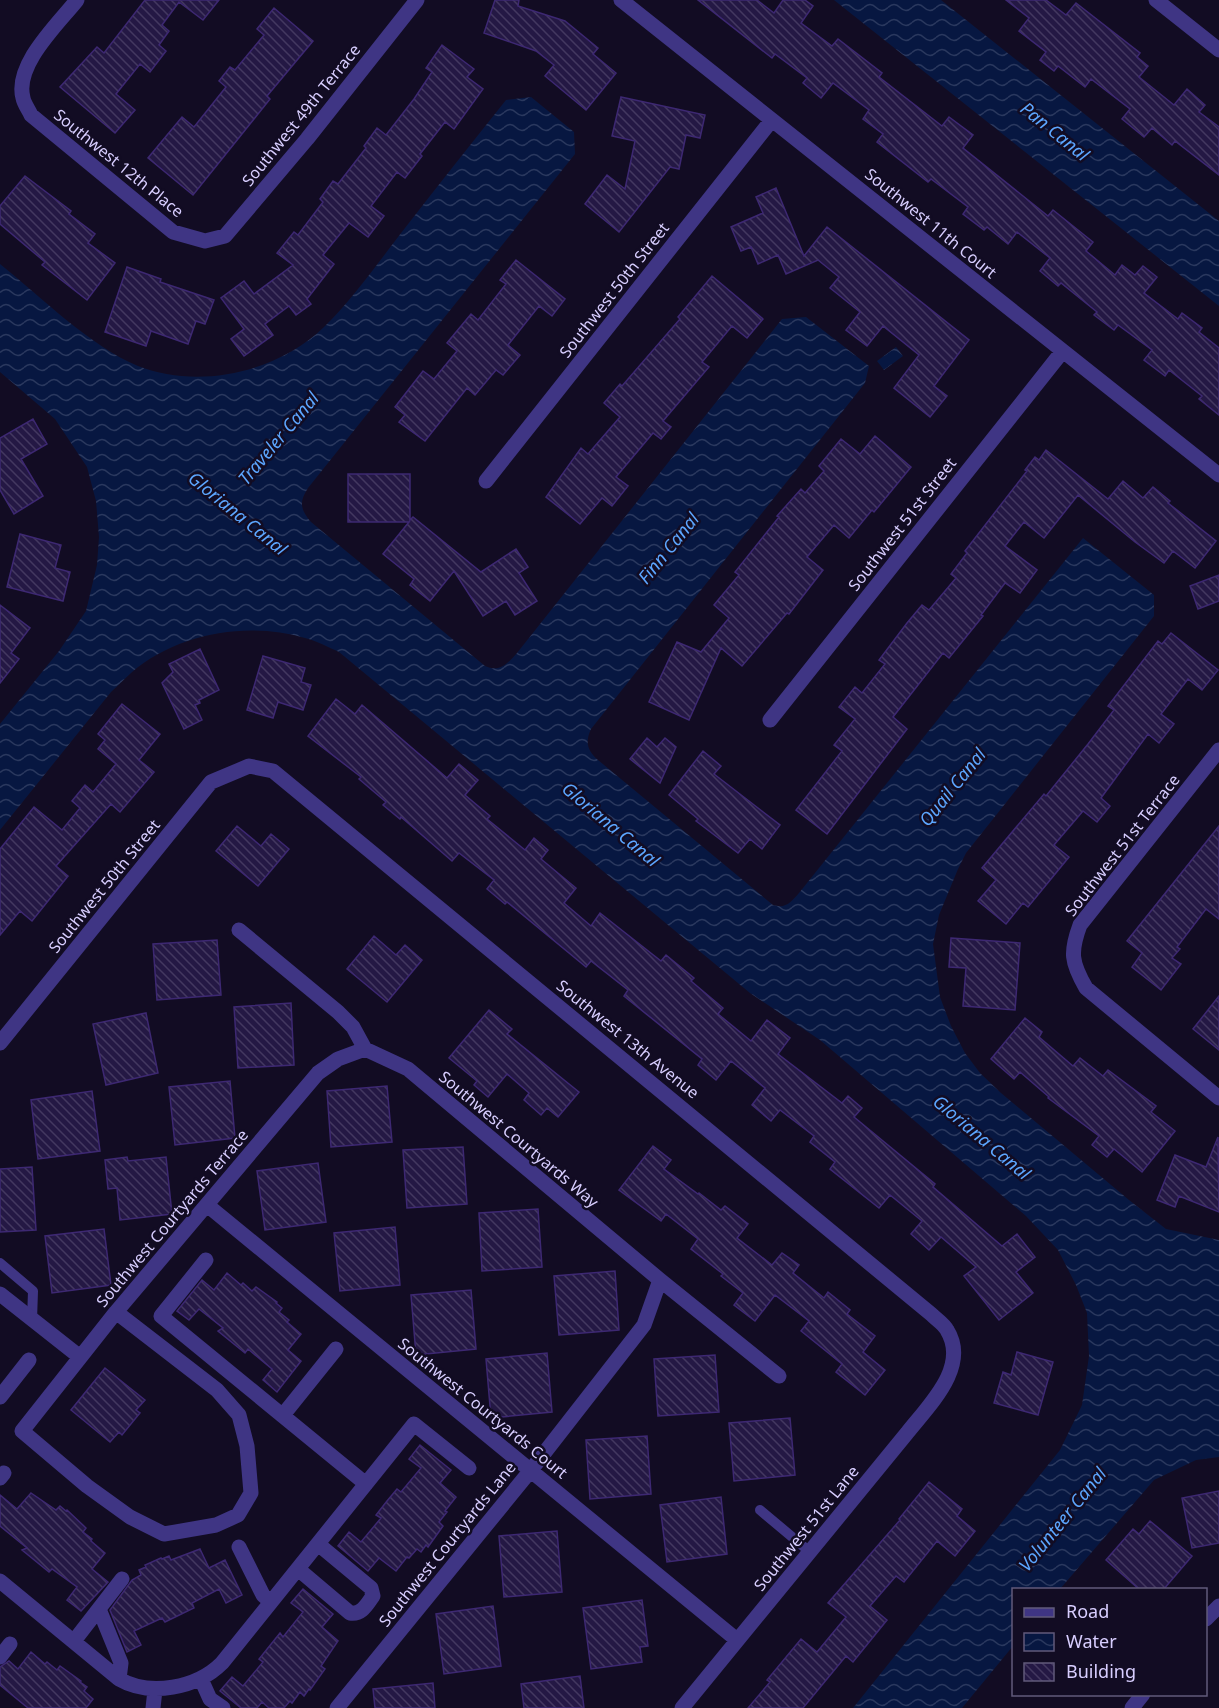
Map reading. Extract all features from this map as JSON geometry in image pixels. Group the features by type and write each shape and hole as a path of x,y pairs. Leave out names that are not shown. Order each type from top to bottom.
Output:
{"street":[{"name":"Southwest 12th Place","path":"77,0 30,59 22,77 23,97 31,115 173,232 205,242"},
{"name":"Southwest 49th Terrace","path":"205,242 225,236 307,139 417,0"},
{"name":"Southwest 11th Court","path":"621,0 1219,475"},
{"path":"1156,0 1219,50"},
{"name":"Southwest 50th Street","path":"486,481 771,121"},
{"name":"Southwest 51st Street","path":"770,720 1062,352"},
{"name":"Southwest 51st Terrace","path":"1219,750 1080,925 1072,946 1074,968 1086,988 1219,1098"},
{"name":"Southwest 50th Street","path":"0,1043 211,782 249,766"},
{"name":"Southwest 13th Avenue","path":"249,766 273,771 931,1314 947,1330 954,1347 953,1366"},
{"path":"239,930 338,1012 353,1027 365,1049"},
{"name":"Southwest Courtyards Terrace","path":"116,1312 217,1390 239,1415 247,1446 251,1493 238,1515 216,1525 164,1534 121,1511 87,1486 22,1431 116,1312 318,1073 338,1059 365,1049"},
{"name":"Southwest Courtyards Way","path":"365,1049 408,1069 660,1280 779,1376"},
{"name":"Southwest Courtyards Court","path":"207,1204 737,1640"},
{"path":"206,1260 161,1316 366,1484"},
{"name":"Southwest Courtyards Lane","path":"337,1708 531,1470 644,1325 660,1280"},
{"path":"0,1294 80,1357"},
{"path":"283,1415 336,1349"},
{"path":"0,1397 29,1360"},
{"name":"Southwest 51st Lane","path":"682,1708 907,1433 942,1387 953,1366"},
{"path":"0,1581 119,1679 137,1688 154,1690 201,1679 222,1663 414,1424 469,1468"},
{"path":"298,1569 350,1613 356,1614 362,1611 374,1596 372,1588 318,1544"},
{"path":"239,1547 263,1595 271,1602"},
{"path":"74,1641 122,1579"},
{"path":"1207,1618 1219,1606"},
{"path":"99,1609 121,1663 119,1679"},
{"path":"0,1657 10,1644"},
{"path":"201,1679 210,1699 223,1708"},
{"path":"153,1708 154,1690"},
{"path":"1132,1708 1142,1696"}],"lane":[{"path":"0,1263 33,1292 32,1320"},
{"path":"760,1510 810,1552"}],"water":[{"name":"Pan Canal","path":"834,0 941,0 1219,221 1219,306"},
{"path":"531,97 574,132 575,154 308,488 302,501 303,509 311,522 485,666 499,668 517,653 782,319 806,317 869,366 865,383 591,729 588,738 589,749 598,760 773,905 785,905 799,893 1083,538 1154,595 1154,616 966,853 939,915 933,944 940,997 965,1053 980,1073 1001,1093 1166,1229 1219,1240 1219,1457 1196,1460 1154,1480 1061,1588 1012,1588 1012,1647 962,1708 853,1708 1060,1450 1082,1405 1089,1356 1087,1313 1058,1250 1026,1216 820,1040 750,993 339,652 314,641 283,633 237,631 191,640 149,659 111,692 0,830 0,724 59,651 86,611 97,565 99,537 96,501 87,467 55,419 0,372 0,264 84,334 102,347 138,366 162,373 212,376 261,365 305,343 335,316 506,100"},
{"path":"896,347 903,356 884,370 877,361"}],"building":[{"path":"145,0 219,0 203,20 179,2 162,25 169,31 159,45 166,51 150,72 140,64 116,94 135,110 115,133 60,87 97,47 104,53"},
{"path":"495,0 519,0 518,6 565,21 598,48 593,54 616,73 586,110 545,76 554,65 536,51 484,33"},
{"path":"698,0 757,0 774,13 783,0 805,0 813,6 801,23 832,46 838,39 882,73 879,77 942,126 949,117 973,135 963,148 1048,216 1053,210 1093,242 1086,251 1115,275 1122,265 1135,275 1143,266 1157,277 1144,293 1178,319 1182,313 1202,328 1199,332 1219,348 1219,415 1199,399 1202,396 1169,370 1165,376 1144,360 1152,350 1118,325 1114,330 1094,315 1097,312 1061,283 1058,286 1040,271 1050,258 1017,232 1008,244 987,227 984,230 963,214 968,207 931,179 928,182 877,142 883,134 863,119 869,110 833,83 821,98 803,83 807,78 775,54 772,58"},
{"path":"1006,0 1046,0 1066,15 1076,3 1140,53 1137,57 1148,66 1139,77 1174,105 1187,89 1205,105 1199,112 1219,127 1219,175 1175,141 1172,145 1152,128 1144,137 1122,119 1130,109 1091,79 1085,87 1058,66 1054,71 1040,60 1046,52 1019,31 1029,18"},
{"path":"274,8 313,41 267,96 270,99 193,195 148,158 182,117 194,127 226,87 219,81 230,67 235,70 264,35 257,29"},
{"path":"442,45 474,69 467,77 483,89 454,129 445,122 405,178 397,172 371,206 384,216 368,237 349,223 323,255 334,264 307,299 311,304 296,315 289,306 265,324 273,335 244,356 231,339 244,329 221,298 244,281 254,294 293,265 277,253 294,232 298,235 323,202 320,199 333,181 338,184 366,148 364,146 377,128 386,135 432,72 426,68"},
{"path":"621,97 705,115 700,138 686,135 679,169 670,167 619,232 585,204 607,175 625,189 635,141 612,136"},
{"path":"25,176 71,211 69,214 95,234 88,243 115,263 87,300 42,265 45,262 0,224 0,206"},
{"path":"776,188 804,256 827,227 969,340 934,386 947,396 930,417 894,388 919,355 883,326 867,346 846,330 860,312 830,288 839,277 818,260 786,274 778,255 758,264 751,247 741,251 731,227 763,213 756,197"},
{"path":"516,260 565,299 552,316 539,306 508,345 520,355 503,375 496,370 475,395 467,388 425,441 399,422 405,415 395,407 423,371 434,379 457,351 447,343 471,314 478,320 506,284 500,280"},
{"path":"127,267 161,279 160,282 214,300 205,324 196,321 188,344 151,331 146,346 105,332"},
{"path":"712,276 763,319 747,338 732,326 702,362 709,367 663,421 671,427 661,439 653,433 616,477 628,486 612,506 602,498 580,524 546,497 581,448 588,454 620,417 604,403 620,384 622,386 680,319 678,317"},
{"path":"33,419 47,444 21,459 43,496 14,514 0,490 0,438"},
{"path":"875,436 911,467 849,538 834,525 807,557 823,570 789,614 787,613 742,666 721,648 689,720 649,702 677,642 701,652 729,618 714,605 739,575 735,572 779,517 777,516 801,489 805,493 824,471 819,466 841,439 860,454"},
{"path":"1046,450 1108,499 1123,481 1143,498 1153,487 1170,501 1168,503 1216,541 1195,568 1173,551 1164,563 1078,495 1044,538 1024,522 1005,546 1037,570 1020,593 1005,583 981,615 983,616 949,658 943,653 893,717 907,729 827,834 796,810 842,751 834,745 855,719 839,707 855,687 862,693 885,664 879,660 907,623 922,605 929,610 956,578 951,574 967,553 965,551 1027,471 1025,470 1035,457 1039,460"},
{"path":"348,474 410,474 410,520 413,517 481,572 516,549 528,567 519,573 537,601 515,615 506,601 483,616 454,571 430,601 410,585 414,579 383,554 409,522 348,522"},
{"path":"20,534 61,545 55,568 70,572 63,601 7,587"},
{"path":"1219,575 1219,601 1198,609 1190,586"},
{"path":"0,605 30,628 11,653 19,659 0,683"},
{"path":"1171,633 1218,670 1202,690 1188,679 1161,714 1174,724 1159,743 1148,734 1101,798 1110,806 1097,822 1083,811 1054,845 1069,857 1028,907 1023,903 1006,924 978,901 996,880 982,868 1044,794 1046,796 1088,744 1114,710 1108,706 1158,641 1162,644"},
{"path":"200,649 219,690 199,700 200,703 195,705 202,720 184,729 162,683 173,672 169,664"},
{"path":"263,656 305,668 301,682 311,685 303,710 278,702 273,718 247,710"},
{"path":"336,699 355,714 362,705 447,778 459,764 478,780 465,795 490,816 487,819 525,850 534,838 548,850 541,859 576,888 564,903 591,926 600,913 661,961 666,955 694,978 691,981 723,1008 718,1014 751,1041 767,1020 790,1038 778,1054 842,1103 848,1096 862,1108 854,1117 935,1184 933,1187 1002,1246 1017,1234 1035,1257 1016,1272 1033,1293 999,1320 964,1276 976,1267 941,1237 929,1250 911,1234 922,1221 890,1195 879,1208 830,1169 835,1162 810,1142 814,1136 780,1110 771,1121 752,1105 765,1088 731,1061 716,1080 698,1065 702,1059 624,996 628,990 591,961 586,967 507,902 505,904 487,889 494,880 459,853 452,861 401,817 400,819 383,805 386,802 359,779 361,777 308,736"},
{"path":"122,704 160,734 139,760 154,772 120,812 111,804 56,866 68,876 32,921 20,911 0,935 0,849 34,807 62,830 80,808 72,801 85,785 93,792 116,764 98,749 105,740 98,734"},
{"path":"647,738 657,747 665,738 676,747 660,783 630,759"},
{"path":"703,751 721,766 714,774 780,825 762,849 750,839 738,853 696,821 698,819 669,795"},
{"path":"237,826 261,846 271,834 289,849 258,886 216,851"},
{"path":"1219,826 1219,919 1206,909 1177,947 1180,949 1172,958 1181,964 1161,990 1132,967 1142,953 1127,941"},
{"path":"374,936 396,955 405,945 422,960 387,1002 347,969"},
{"path":"951,938 1020,943 1015,1010 963,1006 966,968 949,967"},
{"path":"217,940 221,995 157,1000 153,944"},
{"path":"1219,996 1219,1050 1193,1029"},
{"path":"291,1003 294,1065 238,1068 234,1007"},
{"path":"489,1010 512,1029 507,1034 579,1092 558,1117 547,1108 541,1115 524,1100 529,1093 507,1074 488,1097 474,1085 477,1081 449,1058"},
{"path":"146,1013 158,1073 106,1085 93,1024"},
{"path":"1025,1018 1042,1032 1039,1037 1073,1066 1080,1058 1103,1076 1108,1070 1156,1106 1151,1112 1175,1131 1142,1172 1114,1149 1107,1157 1092,1145 1099,1136 1048,1098 1020,1072 1014,1079 991,1059"},
{"path":"230,1081 235,1138 175,1145 169,1087"},
{"path":"387,1086 392,1142 331,1147 327,1091"},
{"path":"92,1091 100,1151 38,1159 31,1100"},
{"path":"1218,1137 1219,1212 1179,1196 1175,1207 1157,1200 1175,1155 1206,1167"},
{"path":"653,1146 671,1160 664,1169 721,1210 725,1206 748,1224 737,1238 772,1265 782,1253 799,1265 793,1273 824,1298 828,1292 850,1310 847,1314 875,1336 863,1352 885,1370 865,1395 836,1372 842,1364 801,1331 809,1321 775,1295 755,1321 734,1305 743,1293 691,1249 698,1239 666,1214 661,1221 619,1190"},
{"path":"463,1147 467,1204 407,1208 403,1150"},
{"path":"127,1157 128,1161 166,1157 172,1214 120,1220 117,1188 108,1189 105,1160"},
{"path":"318,1163 326,1222 265,1230 257,1171"},
{"path":"32,1167 36,1230 0,1232 0,1169"},
{"path":"538,1209 542,1267 482,1271 479,1213"},
{"path":"395,1227 400,1285 340,1291 334,1233"},
{"path":"104,1229 111,1285 52,1293 45,1236"},
{"path":"615,1271 619,1330 559,1335 554,1276"},
{"path":"227,1273 241,1285 243,1283 252,1291 256,1287 277,1302 282,1308 279,1312 301,1334 288,1350 301,1361 277,1392 263,1380 272,1369 248,1349 245,1353 218,1331 223,1328 199,1309 189,1320 177,1311 202,1280 214,1290"},
{"path":"471,1290 476,1349 416,1355 411,1295"},
{"path":"1017,1352 1053,1362 1038,1415 994,1403 1003,1372 1011,1375"},
{"path":"547,1353 552,1412 491,1418 486,1359"},
{"path":"715,1355 719,1412 658,1416 654,1359"},
{"path":"105,1368 145,1400 136,1410 140,1413 122,1435 119,1432 110,1442 71,1410"},
{"path":"790,1418 795,1475 734,1481 729,1423"},
{"path":"647,1436 651,1494 590,1499 586,1440"},
{"path":"420,1445 451,1470 440,1483 456,1497 439,1522 443,1526 428,1547 426,1545 421,1552 417,1549 396,1571 379,1558 368,1571 338,1546 349,1532 361,1542 381,1518 376,1515 387,1501 397,1489 401,1492 421,1468 409,1459"},
{"path":"929,1482 962,1509 957,1516 975,1531 955,1556 937,1541 904,1582 896,1576 870,1606 887,1620 853,1662 846,1656 803,1708 748,1708 770,1682 767,1680 801,1639 817,1652 846,1617 828,1603 900,1520"},
{"path":"1219,1491 1219,1543 1192,1548 1182,1498"},
{"path":"31,1493 56,1510 60,1506 67,1510 86,1528 83,1532 105,1553 92,1569 108,1582 81,1611 67,1600 77,1587 52,1569 49,1572 22,1550 27,1548 0,1526 0,1495 17,1509"},
{"path":"721,1497 727,1554 667,1562 660,1505"},
{"path":"1150,1521 1192,1556 1165,1588 1138,1588 1106,1560 1133,1529 1139,1534"},
{"path":"557,1531 562,1592 504,1597 499,1536"},
{"path":"200,1549 209,1568 225,1560 242,1595 226,1603 219,1589 192,1603 194,1608 165,1622 162,1618 134,1631 141,1645 127,1652 110,1610 132,1580 141,1575 139,1570 146,1567 145,1565 169,1556 171,1560"},
{"path":"303,1589 333,1614 322,1627 338,1641 321,1666 325,1669 304,1696 300,1692 292,1703 290,1701 284,1708 269,1708 262,1702 257,1708 241,1708 220,1691 232,1677 243,1686 263,1662 259,1659 280,1633 283,1637 303,1612 291,1603"},
{"path":"642,1600 648,1646 640,1647 642,1662 591,1669 583,1608"},
{"path":"493,1606 501,1666 444,1674 436,1614"},
{"path":"31,1652 45,1664 47,1662 57,1670 60,1666 87,1687 84,1691 93,1699 86,1708 28,1708 0,1685 0,1667 9,1661 18,1669"},
{"path":"580,1676 584,1708 524,1708 521,1684"},
{"path":"433,1683 435,1708 375,1708 373,1689"}],"water label":[{"name":"Traveler Canal","path":"278,438"},
{"name":"Gloriana Canal","path":"238,513"},
{"name":"Finn Canal","path":"668,548"},
{"name":"Quail Canal","path":"952,787"},
{"name":"Gloriana Canal","path":"611,824"},
{"name":"Gloriana Canal","path":"982,1137"},
{"name":"Volunteer Canal","path":"1062,1519"}]}
